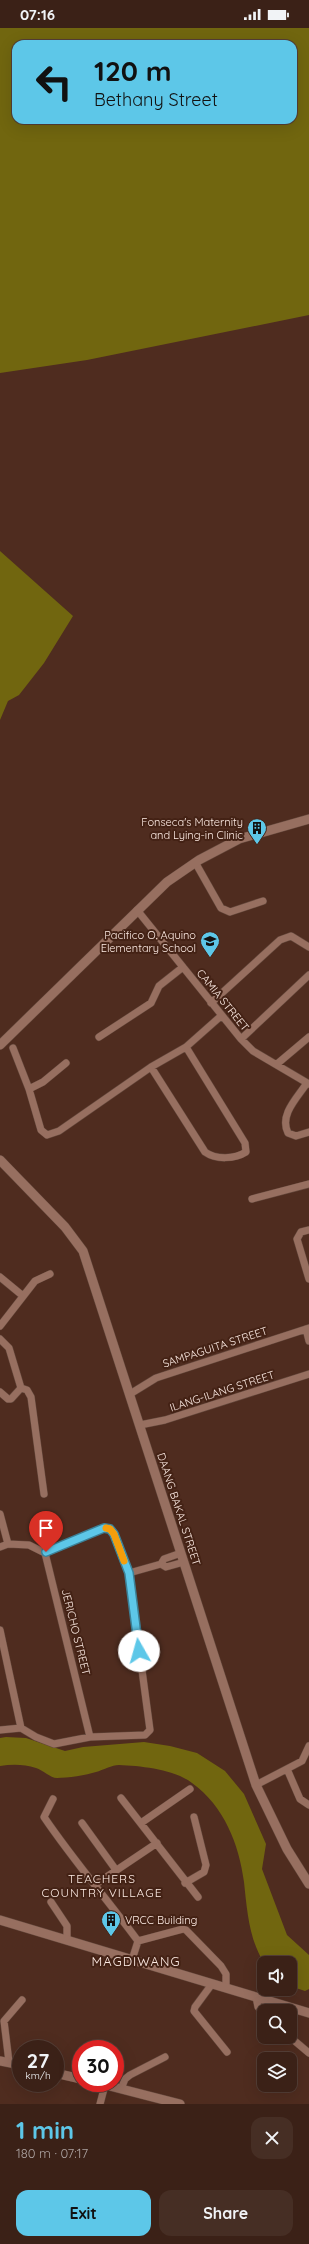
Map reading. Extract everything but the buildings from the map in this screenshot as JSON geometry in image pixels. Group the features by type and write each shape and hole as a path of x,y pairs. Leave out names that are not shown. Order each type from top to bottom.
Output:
{"main road":[{"path":"0,1043 9,1037 167,882 195,862 239,839 309,819"},
{"name":"DAANG BAKAL STREET","path":"0,1160 65,1227 83,1251 256,1785 287,1849 309,1884"},
{"path":"0,1920 309,2013"},
{"path":"124,2090 180,2104"}],"street":[{"path":"195,862 221,908 230,912 263,901"},
{"name":"CAMIA STREET","path":"137,910 241,1039 253,1051 308,1084"},
{"path":"211,1003 280,940 292,936 309,947"},
{"path":"99,1037 151,1003 159,986 183,967"},
{"path":"241,1039 309,976"},
{"path":"14,1048 30,1089 41,1130 47,1135 59,1131 152,1067 186,1048 221,1016"},
{"path":"276,1064 309,1037"},
{"path":"152,1067 205,1152 211,1156 234,1157 241,1155 246,1152 246,1142 186,1048"},
{"path":"30,1089 43,1082 66,1063"},
{"path":"308,1084 286,1115 284,1126 288,1134 296,1136 309,1132"},
{"path":"252,1199 309,1184"},
{"path":"309,1230 301,1232 297,1239 308,1270 309,1279"},
{"path":"0,1326 35,1281 50,1274"},
{"path":"0,1277 23,1296"},
{"path":"307,1328 309,1341"},
{"name":"SAMPAGUITA STREET","path":"130,1394 156,1378 307,1328"},
{"path":"0,1339 8,1348 21,1388"},
{"name":"ILANG-ILANG STREET","path":"140,1425 165,1420 309,1374"},
{"path":"0,1392 8,1399 11,1399 21,1388"},
{"path":"21,1388 27,1390 31,1397 44,1494"},
{"path":"0,1514 8,1544"},
{"path":"0,1547 8,1544 29,1545 46,1552 104,1528 110,1529 114,1534 129,1573 150,1730 145,1735 90,1737 54,1744 40,1740 21,1728 0,1730"},
{"name":"JERICHO STREET","path":"46,1552 90,1737"},
{"path":"161,1564 164,1559 181,1553"},
{"path":"129,1573 161,1564 166,1566 184,1562"},
{"path":"0,1630 21,1728"},
{"path":"256,1785 302,1761 309,1746"},
{"path":"287,1769 300,1799 309,1805"},
{"path":"141,1823 190,1789"},
{"path":"121,1798 157,1843 185,1883 198,1897"},
{"path":"53,1799 44,1817 63,1845 96,1884 138,1941"},
{"path":"185,1883 204,1872 206,1865 194,1818"},
{"path":"82,1823 116,1870"},
{"path":"96,1884 157,1843"},
{"path":"51,1902 67,1926 67,1940"},
{"path":"138,1941 183,1929 186,1930 221,1966 226,1974 226,1988"},
{"path":"132,1960 138,1941"},
{"path":"212,1984 195,2007 194,2011 227,2052"},
{"path":"256,1997 257,2004"},
{"path":"4,2062 4,2021 22,2000"},
{"path":"297,2043 309,2052"},
{"path":"124,2082 130,2075 165,2058"},
{"path":"100,2104 101,2092"}],"shaded area":[{"path":"0,28 309,28 309,315 87,360 0,373"},
{"path":"0,551 73,616 44,663 19,695 8,701 0,720"},
{"path":"0,1738 26,1738 65,1751 83,1747 144,1742 170,1746 197,1753 225,1771 244,1794 266,1844 262,1869 287,1935 309,1955 309,1989 305,1991 297,1988 297,1956 260,1956 252,1934 246,1903 242,1868 234,1840 221,1814 213,1803 192,1783 185,1778 167,1771 128,1765 116,1765 88,1774 57,1778 52,1777 39,1769 27,1766 0,1766"}],"slow traffic":[{"path":"106,1528 110,1529 114,1534 124,1561"}],"place":[{"name":"Fonseca's Maternity and Lying-in Clinic","path":"257,845"},
{"name":"Pacifico O. Aquino Elementary School","path":"210,958"},
{"name":"VRCC Building","path":"111,1937"}],"district":[{"name":"TEACHERS COUNTRY VILLAGE","path":"102,1886"},
{"name":"MAGDIWANG","path":"136,1961"}],"route":[{"path":"46,1552 104,1528 110,1529 114,1534 129,1573 139,1651"}]}
